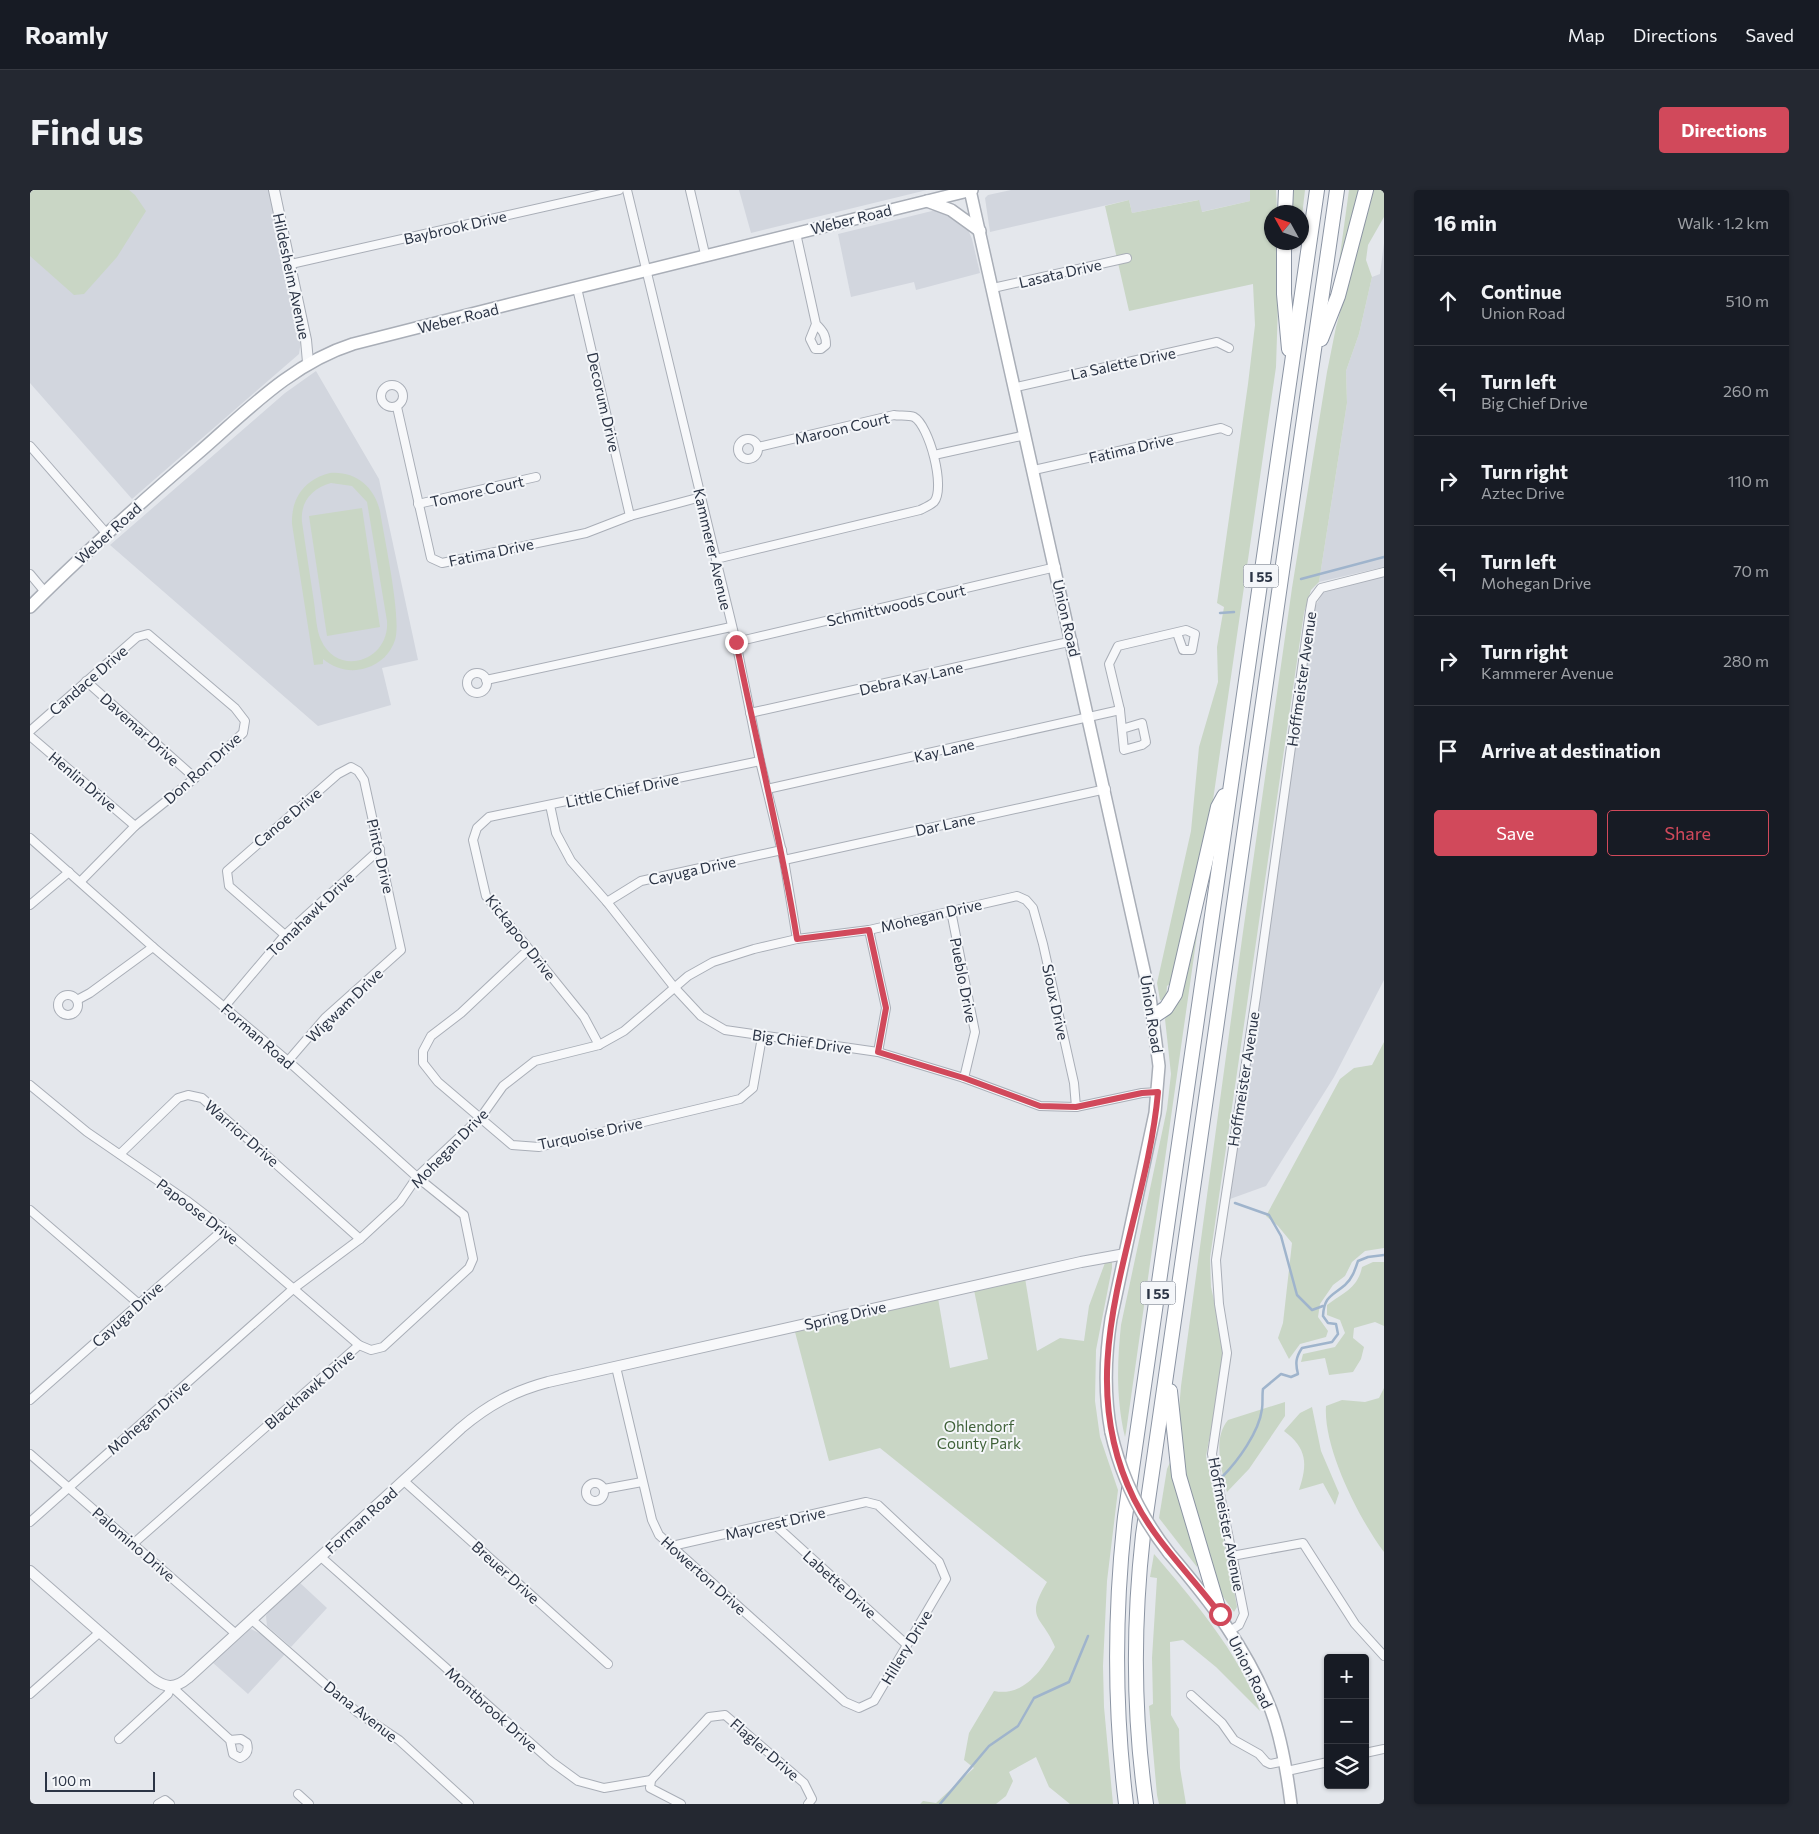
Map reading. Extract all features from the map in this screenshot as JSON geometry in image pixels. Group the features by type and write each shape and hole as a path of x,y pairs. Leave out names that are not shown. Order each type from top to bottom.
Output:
{"highway":[{"path":"1285,205 1286,190"},
{"name":"I 55","path":"1126,1804 1115,1684 1120,1560 1230,784 1317,190"},
{"name":"I 55","path":"1146,1804 1136,1700 1136,1610 1143,1535 1337,190"},
{"path":"1312,363 1338,296 1366,190"},
{"path":"1284,250 1285,321 1292,368"},
{"path":"1154,1016 1166,1008 1176,994 1218,807 1230,784"},
{"path":"1167,1368 1179,1476 1220,1614"}],"main road":[{"name":"Weber Road","path":"30,607 107,534 256,403 308,362 353,344 577,288 647,268 971,190"},
{"name":"Union Road","path":"971,190 1106,789 1154,1016 1158,1052 1158,1092 1152,1132 1107,1346 1106,1392 1112,1432 1118,1456 1134,1499 1169,1553 1220,1614 1268,1703 1286,1766 1292,1804"},
{"path":"927,201 951,210 980,230"}],"street":[{"name":"Hildesheim Avenue","path":"274,190 308,362"},
{"name":"Baybrook Drive","path":"290,264 619,190"},
{"name":"Kammerer Avenue","path":"627,190 736,642 760,761 782,850 797,939"},
{"path":"690,190 705,254"},
{"path":"796,233 816,324"},
{"name":"Lasata Drive","path":"993,288 1127,258"},
{"name":"Decorum Drive","path":"577,288 630,516"},
{"name":"La Salette Drive","path":"1016,387 1218,342 1229,348"},
{"name":"Fatima Drive","path":"398,407 431,558 442,563 586,533 630,516 701,497"},
{"name":"Maroon Court","path":"758,447 894,415 914,417 923,427 934,455"},
{"name":"Fatima Drive","path":"1034,470 1221,428 1228,431"},
{"path":"716,559 920,510 934,502 937,495 934,455 1026,435"},
{"path":"30,446 107,534"},
{"name":"Tomore Court","path":"418,504 536,477"},
{"name":"Schmittwoods Court","path":"736,642 1056,567"},
{"name":"Hoffmeister Avenue","path":"1230,1631 1239,1625 1244,1614 1212,1454 1227,1353 1216,1260 1256,997 1310,611 1312,600 1320,588 1384,572"},
{"path":"30,574 45,592"},
{"path":"486,680 731,627"},
{"path":"1122,729 1120,710 1109,664 1118,646 1177,633"},
{"name":"Candace Drive","path":"30,731 137,637 148,634"},
{"name":"Don Ron Drive","path":"81,881 135,826 195,778 242,733 245,721 235,708 148,634"},
{"name":"Debra Kay Lane","path":"750,713 1073,641"},
{"name":"Davemar Drive","path":"86,681 195,778"},
{"name":"Kay Lane","path":"767,789 1120,710"},
{"name":"Henlin Drive","path":"30,736 135,826"},
{"name":"Little Chief Drive","path":"485,820 760,761"},
{"name":"Pinto Drive","path":"350,768 358,771 364,780 402,950"},
{"name":"Canoe Drive","path":"285,935 229,886 227,871 338,774 350,768"},
{"name":"Dar Lane","path":"784,860 1106,789"},
{"name":"Big Chief Drive","path":"550,806 556,833 571,861 607,902 674,987 701,1016 725,1030 762,1037 878,1052 964,1078 1040,1106 1076,1107 1142,1093 1158,1092"},
{"name":"Kickapoo Drive","path":"485,820 477,828 473,840 486,896 584,1017 598,1046"},
{"name":"Forman Road","path":"30,838 81,881 153,947 288,1061 417,1177 464,1215 471,1244"},
{"name":"Tomahawk Drive","path":"225,1006 285,935 380,849"},
{"name":"Cayuga Drive","path":"607,902 641,881 782,850"},
{"path":"30,905 68,872"},
{"name":"Mohegan Drive","path":"30,1522 293,1289 360,1239 400,1202 417,1177 481,1117 503,1086 535,1061 598,1046 644,1014 688,976 713,962 754,949 797,939 869,930 1005,898 1017,896 1026,900"},
{"name":"Sioux Drive","path":"1026,900 1032,908 1043,944 1074,1083 1076,1107"},
{"name":"Pueblo Drive","path":"951,911 974,1032 964,1078"},
{"path":"869,930 886,1008 878,1052"},
{"path":"77,1000 90,993 153,947"},
{"name":"Wigwam Drive","path":"288,1061 326,1018 402,950"},
{"name":"Turquoise Drive","path":"528,950 426,1042 423,1051 423,1063 429,1073 512,1144 538,1146 740,1099 753,1088 762,1037"},
{"name":"Papoose Drive","path":"30,1085 87,1132 224,1229 359,1345"},
{"name":"Warrior Drive","path":"120,1154 178,1098 188,1095 202,1098 360,1239"},
{"path":"30,1210 138,1304"},
{"name":"Cayuga Drive","path":"30,1400 224,1229"},
{"name":"Blackhawk Drive","path":"134,1543 359,1345 371,1350 383,1347 469,1268 473,1259 471,1244"},
{"name":"Spring Drive","path":"566,1378 1071,1264 1125,1254"},
{"name":"Howerton Drive","path":"616,1367 642,1482 652,1520 659,1535 845,1702 859,1708"},
{"name":"Forman Road","path":"171,1686 183,1682 490,1405 518,1391 566,1378"},
{"name":"Palomino Drive","path":"30,1454 236,1634"},
{"name":"Breuer Drive","path":"404,1481 608,1664"},
{"path":"604,1489 642,1482"},
{"name":"Maycrest Drive","path":"672,1546 866,1502 878,1505 939,1562 946,1579"},
{"name":"Labette Drive","path":"773,1523 906,1644"},
{"path":"1232,1556 1303,1544 1355,1624 1384,1656"},
{"name":"Montbrook Drive","path":"321,1556 552,1762 578,1781 604,1788 651,1780"},
{"path":"30,1571 158,1682 171,1686 230,1740"},
{"name":"Hillery Drive","path":"859,1708 874,1701 946,1579"},
{"name":"Dana Avenue","path":"252,1620 357,1712 399,1740 469,1804"},
{"path":"30,1694 100,1632"},
{"path":"119,1739 168,1694 171,1686"},
{"path":"1191,1695 1222,1723 1234,1740 1259,1754 1266,1762 1286,1766 1324,1762"},
{"name":"Flagler Drive","path":"651,1780 709,1717 725,1715 804,1783 810,1801"},
{"path":"1369,1753 1384,1749"},
{"path":"651,1780 650,1788 681,1804"},
{"path":"298,1794 309,1804"},
{"path":"158,1804 165,1800 170,1804"}],"shaded area":[{"path":"30,190 271,190 301,341 299,354 132,499 30,383"},
{"path":"739,190 927,190 751,233"},
{"path":"1011,190 1250,190 1250,201 1201,212 1198,200 1132,213 1129,200 990,232 985,198 988,195"},
{"path":"936,210 944,211 966,225 972,239 980,273 916,290 914,282 851,297 838,234"},
{"path":"1384,243 1384,567 1319,582 1347,403 1346,371 1359,334 1372,277 1380,274"},
{"path":"316,371 379,479 418,660 382,668 391,705 318,726 110,545 285,393"},
{"path":"1384,576 1384,980 1334,1077 1266,1186 1230,1199 1315,607 1324,590"},
{"path":"299,1582 327,1608 291,1647 267,1626 266,1616 269,1610"},
{"path":"251,1629 263,1635 285,1654 248,1694 212,1662 246,1631"}],"green space":[{"path":"30,190 129,190 135,195 146,211 117,257 84,294 74,295 30,256"},
{"path":"1250,190 1276,190 1277,205 1264,205 1264,250 1280,250 1276,367 1211,814 1171,983 1167,986 1166,1000 1160,1000 1157,983 1191,831 1199,747 1218,682 1217,647 1224,607 1217,603 1255,325 1253,284 1129,311 1105,206 1129,200 1132,213 1199,200 1202,212 1250,201"},
{"path":"1291,190 1305,190 1303,205 1290,205"},
{"path":"1349,190 1360,190 1337,277"},
{"path":"1374,190 1384,190 1384,217 1368,245 1366,260 1372,277 1359,334 1346,371 1347,403 1319,582 1311,590 1304,613 1210,1258 1211,1287 1224,1345 1224,1362 1206,1456 1232,1579 1237,1607 1234,1612 1221,1594 1187,1493 1178,1421 1181,1386 1292,588 1336,327"},
{"path":"339,473 362,482 373,494 380,511 394,597 397,629 395,640 388,654 376,664 355,670 343,669 323,659 323,664 314,665 292,515 301,491 313,480 321,476","holes":["331,483 352,486 367,502 387,621 386,635 372,655 362,660 350,661 339,659 329,652 319,636 302,515 305,502 318,488"]},
{"path":"362,508 380,627 327,636 309,516"},
{"path":"1201,907 1125,1437 1118,1381 1121,1325 1167,1109 1171,1074 1165,1019 1178,1001"},
{"path":"1384,1042 1384,1248 1365,1251 1352,1262 1345,1276 1333,1285 1320,1304 1318,1317 1328,1331 1326,1337 1300,1344 1289,1359 1278,1338 1283,1323 1292,1243 1278,1226 1266,1216 1340,1079 1354,1068 1372,1065"},
{"name":"Ohlendorf County Park","path":"1106,1260 1112,1262 1112,1268 1096,1350 1095,1401 1100,1437 1118,1490 1107,1581 1103,1666 1104,1707 1113,1804 1070,1804 1049,1787 1036,1757 1009,1772 1013,1781 1006,1796 996,1804 920,1804 923,1801 936,1803 974,1768 964,1760 969,1733 994,1691 1005,1692 1023,1686 1038,1673 1055,1647 1036,1611 1040,1594 1047,1582 880,1448 829,1461 795,1332 938,1298 950,1368 988,1359 974,1290 1025,1278 1037,1351 1060,1338 1084,1341 1089,1306"},
{"path":"1373,1262 1384,1262 1384,1326 1375,1322 1354,1328 1353,1338 1364,1347 1361,1359 1353,1372 1329,1375 1325,1358 1301,1362 1303,1354 1335,1347 1345,1333 1340,1320 1327,1315 1327,1305 1353,1285 1362,1267"},
{"path":"1384,1388 1384,1552 1364,1521 1336,1462 1330,1442 1326,1406 1342,1400 1365,1402 1379,1398"},
{"path":"1285,1402 1285,1416 1249,1469 1227,1492 1219,1446 1220,1436 1228,1420"},
{"path":"1312,1407 1321,1451 1339,1493 1335,1505 1323,1483 1299,1490 1304,1472 1304,1457 1292,1437 1284,1431 1300,1413"},
{"path":"1172,1458 1198,1561 1197,1567 1159,1518 1167,1469"},
{"path":"1154,1554 1214,1628 1227,1647 1251,1689 1260,1711 1216,1667 1183,1640 1170,1642 1171,1715 1179,1729 1180,1768 1186,1804 1159,1804 1157,1795 1149,1706 1153,1704 1152,1658 1157,1578 1150,1577"}],"waterway":[{"path":"1301,579 1384,557"},
{"path":"1220,613 1234,612"},
{"path":"1235,1203 1269,1215 1281,1236 1297,1295 1312,1310 1323,1306"},
{"path":"1222,1477 1241,1455 1257,1427 1262,1409 1263,1389 1281,1374 1291,1377 1298,1374 1297,1360 1302,1348 1332,1342 1338,1334 1336,1324 1328,1323 1323,1316 1327,1300 1350,1280 1358,1261 1368,1257 1384,1255"},
{"path":"940,1804 989,1746 1018,1726 1034,1698 1069,1682 1088,1636"}],"route":[{"path":"736,642 760,761 784,860 797,939 869,930 886,1008 878,1052 964,1078 1040,1106 1076,1107 1142,1093 1158,1092 1156,1113 1111,1319 1107,1346 1106,1400 1114,1442 1134,1499 1159,1540 1220,1614"}]}
